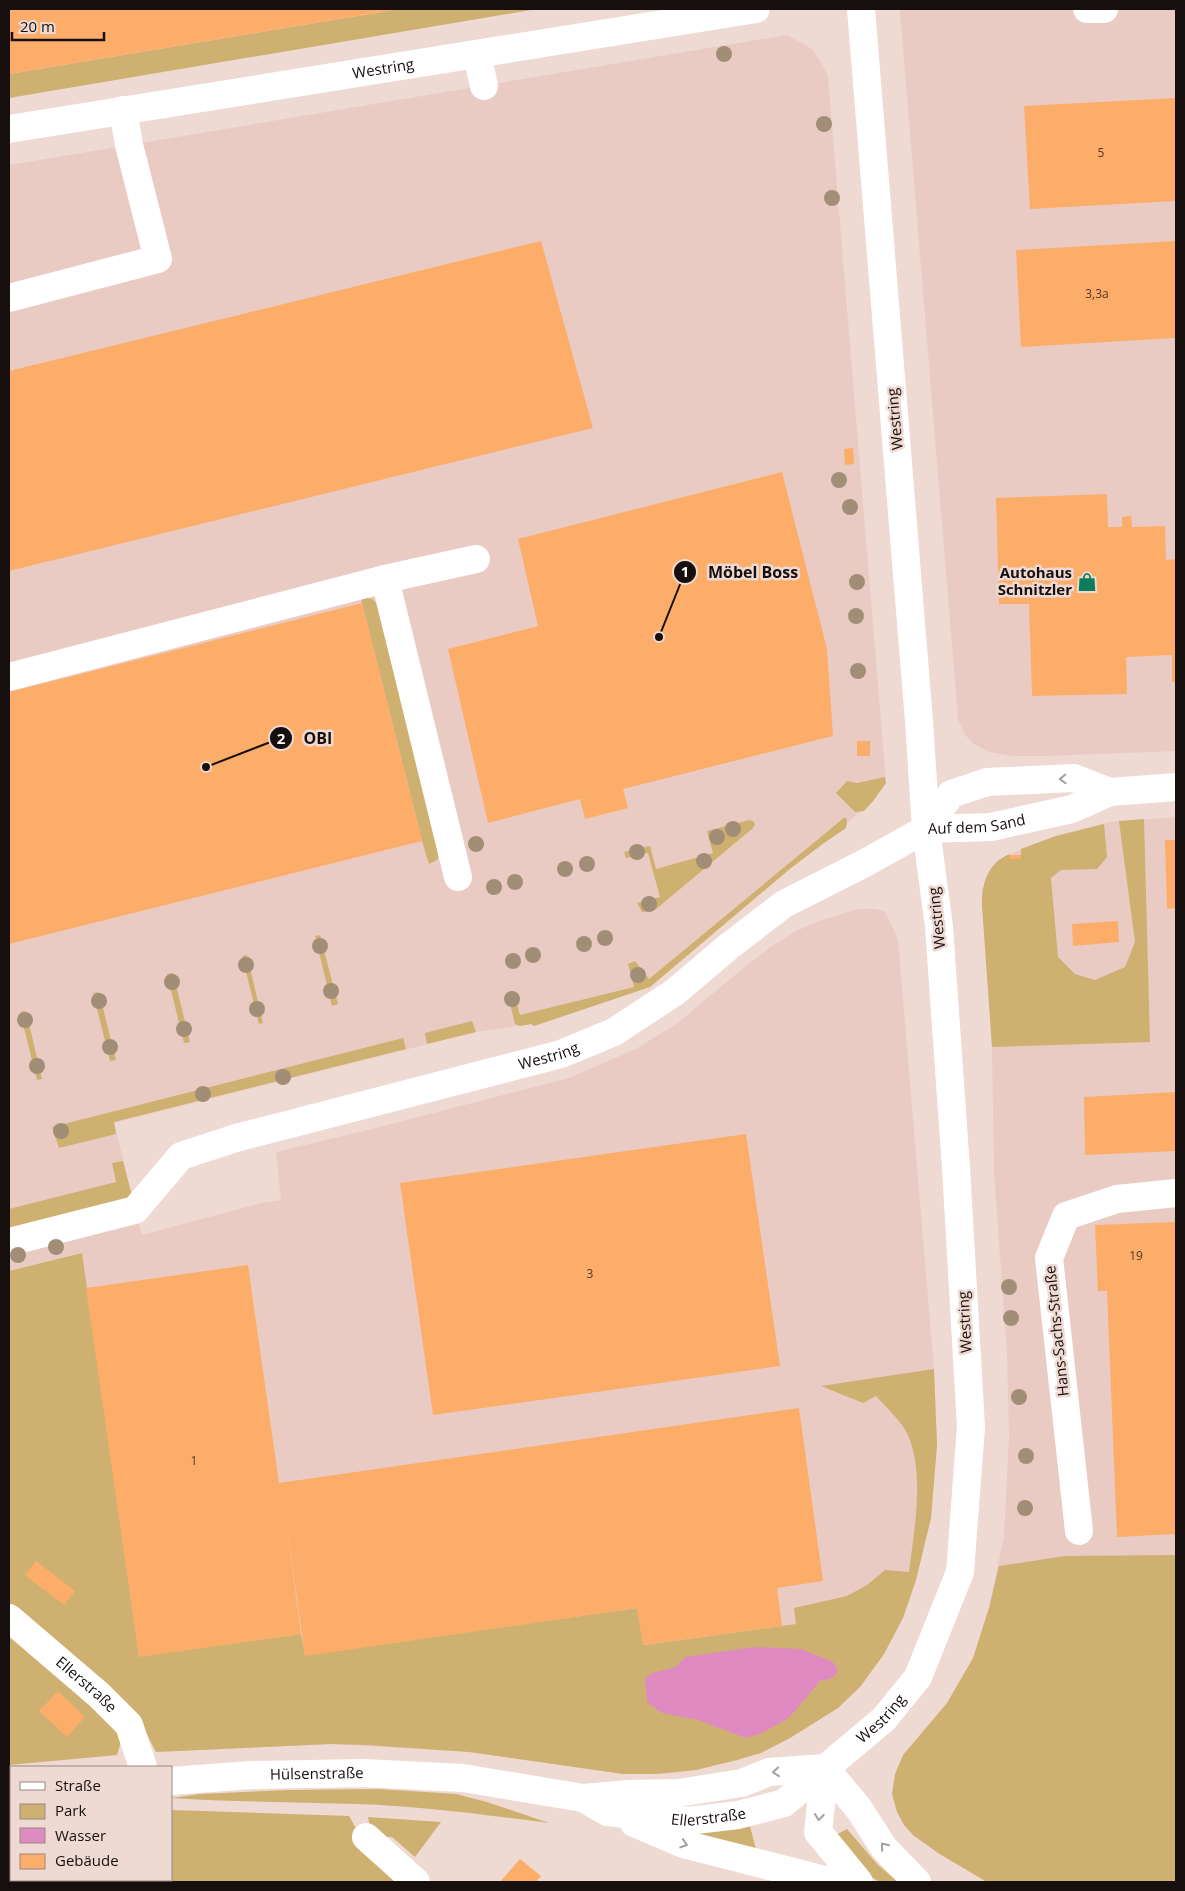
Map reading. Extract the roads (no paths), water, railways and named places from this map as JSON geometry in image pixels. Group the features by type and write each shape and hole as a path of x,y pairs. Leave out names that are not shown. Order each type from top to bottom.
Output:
{"main road":[{"name":"Westring","path":"9,129 756,9"},
{"name":"Westring","path":"825,1768 884,1719 918,1677 960,1572 971,1427 956,1168 939,927 926,829 891,366 861,9"},
{"path":"1087,9 1104,9"},
{"path":"477,54 484,86"},
{"path":"9,298 158,259 129,145 123,110"},
{"path":"9,677 385,579 476,559"},
{"path":"385,579 458,877"},
{"name":"Auf dem Sand","path":"926,829 951,794 987,782 1074,778 1110,792"},
{"name":"Auf dem Sand","path":"926,829 991,827 1072,809 1110,792 1176,787"},
{"name":"Westring","path":"9,1242 135,1210 180,1156 244,1136 561,1054 614,1032 675,992 728,947 784,904 852,870 926,829"},
{"name":"Hans-Sachs-Straße","path":"1079,1531 1049,1258 1066,1216 1117,1199 1176,1193"},
{"name":"Ellerstraße","path":"9,1618 99,1695 129,1724 143,1766"},
{"path":"825,1768 818,1832 859,1882"},
{"path":"825,1768 859,1809 884,1848 917,1882"},
{"name":"Ellerstraße","path":"463,1778 583,1798 629,1794 678,1793 742,1782 769,1772 825,1768"},
{"name":"Ellerstraße","path":"583,1798 607,1812 687,1820 754,1812 784,1802 825,1768"},
{"name":"Hülsenstraße","path":"172,1781 251,1775 363,1773 463,1778"},
{"path":"607,1812 683,1844 833,1882"},
{"path":"366,1838 416,1882"}],"water":[{"path":"754,1647 801,1649 833,1662 837,1668 837,1673 832,1678 820,1681 789,1718 760,1734 746,1738 698,1720 662,1713 647,1702 645,1679 652,1673 676,1667 685,1657"}],"place":[{"name":"Autohaus Schnitzler","path":"1087,582"},
{"name":"Möbel Boss","path":"659,637"},
{"name":"OBI","path":"206,767"}]}
